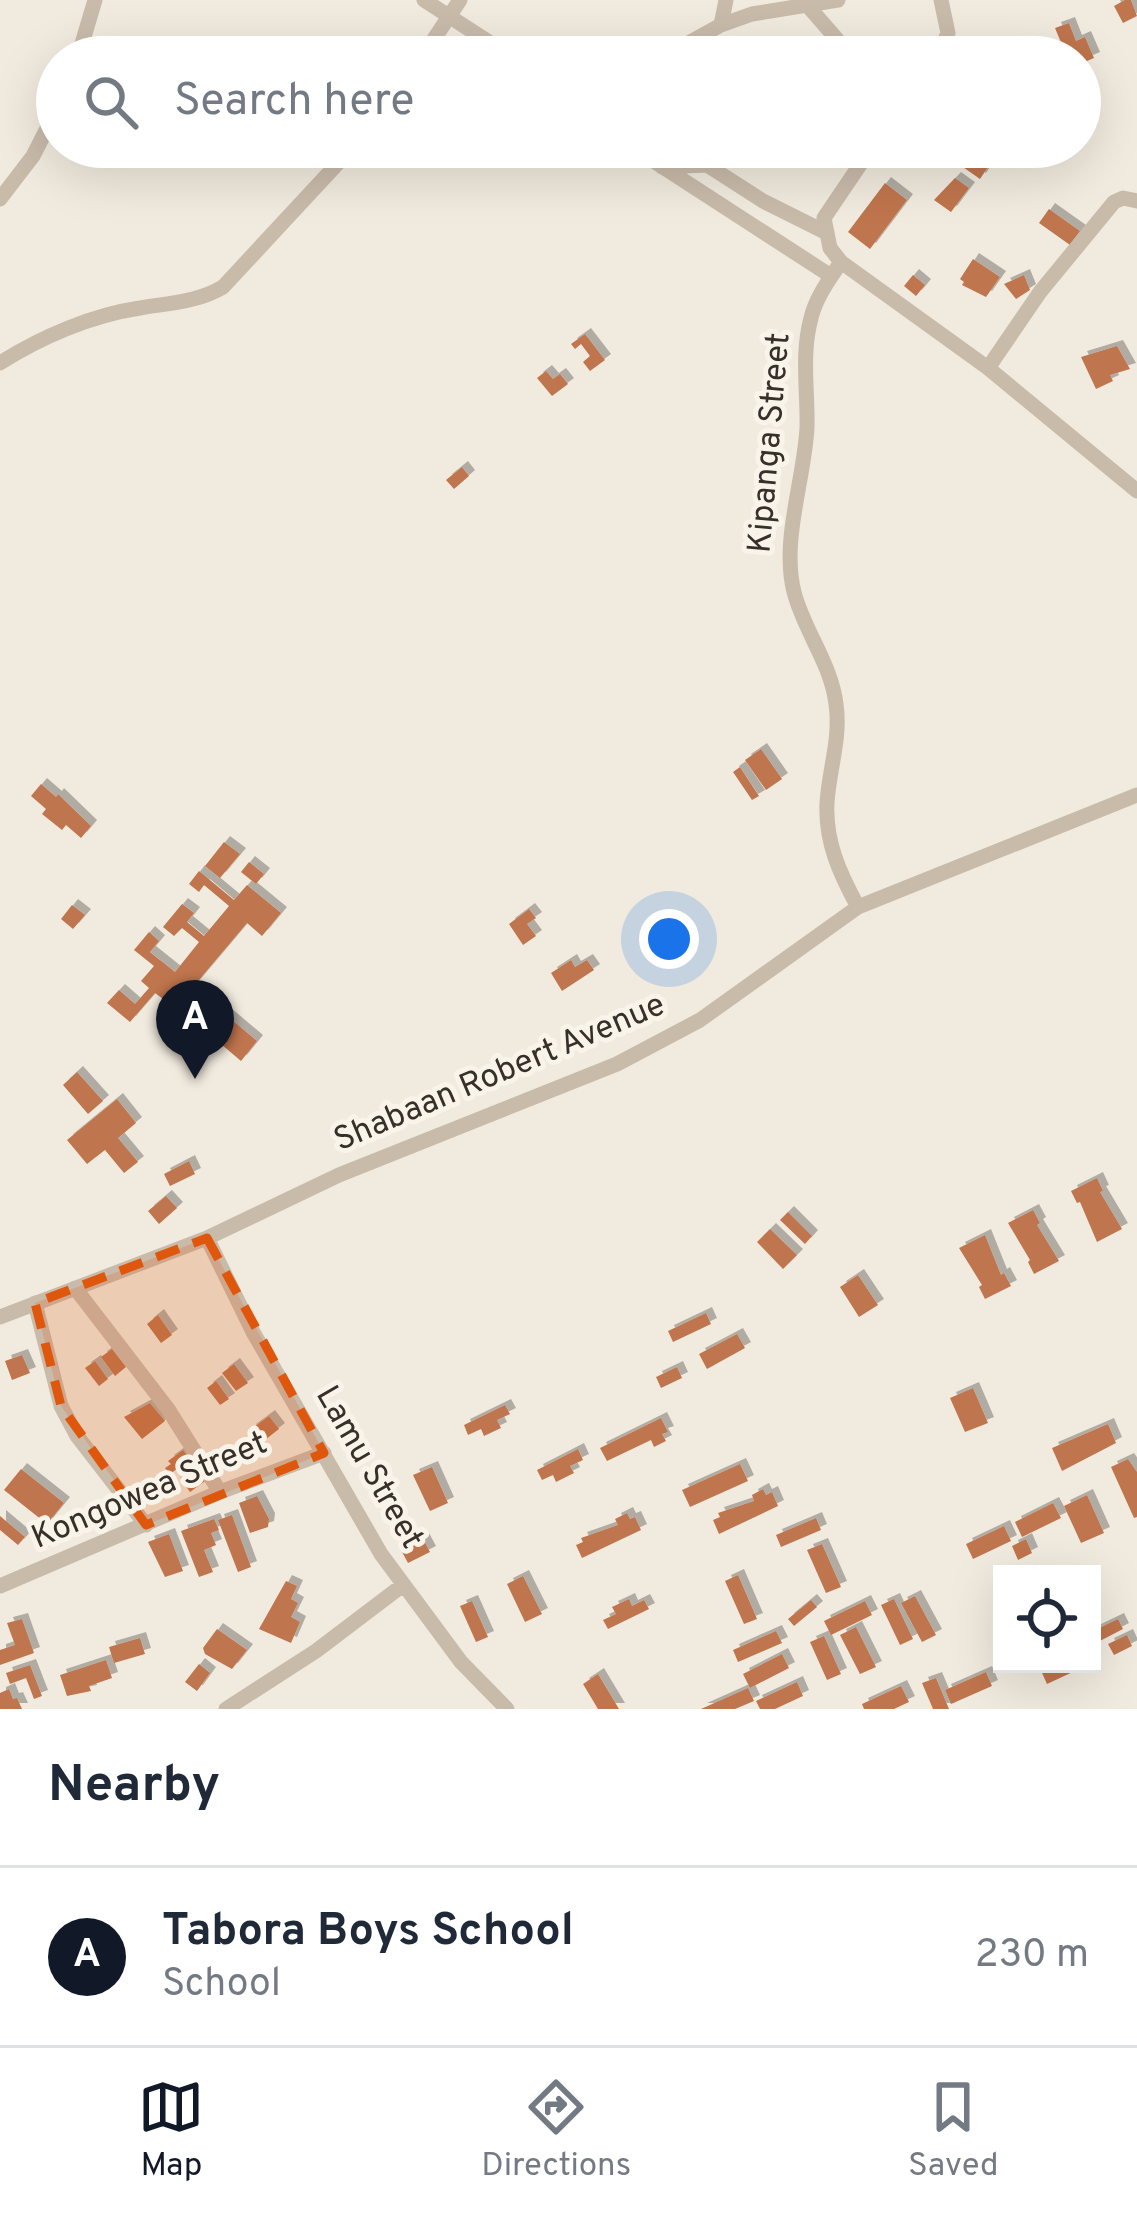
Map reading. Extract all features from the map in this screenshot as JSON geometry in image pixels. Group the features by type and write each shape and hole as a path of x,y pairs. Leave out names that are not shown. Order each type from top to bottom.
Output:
{"street":[{"path":"84,36 95,0"},
{"path":"424,0 479,36"},
{"path":"437,36 460,0"},
{"path":"721,26 728,0 752,14"},
{"path":"702,36 752,14 838,0"},
{"path":"940,0 947,36"},
{"path":"808,6 834,36"},
{"path":"0,199 36,150"},
{"path":"0,364 56,333 110,315 205,297 223,287 334,168"},
{"path":"664,168 836,269 988,368 1137,491"},
{"path":"712,168 824,232"},
{"path":"836,269 824,218 857,168"},
{"path":"988,368 1016,324 1104,214 1118,199 1137,201"},
{"name":"Kipanga Street","path":"836,269 810,322 807,427 790,563 806,625 833,685 839,735 827,802 828,833 838,869 858,908"},
{"name":"Shabaan Robert Avenue","path":"0,1317 207,1238 339,1175 662,1041 700,1020 858,908 1137,795"},
{"name":"Lamu Street","path":"207,1238 253,1332 403,1586 461,1662 507,1709"},
{"path":"76,1288 168,1409 220,1492"},
{"path":"35,1304 61,1406 77,1436 146,1525"},
{"name":"Kongowea Street","path":"0,1586 324,1453"},
{"path":"226,1709 316,1651 403,1586"}],"highlighted area":[{"path":"207,1238 324,1453 146,1525 61,1406 35,1303"}],"building":[{"path":"1131,0 1137,16 1123,23 1114,6"},
{"path":"1069,23 1074,36 1058,36 1055,28"},
{"path":"964,168 987,168 980,179"},
{"path":"955,178 969,188 951,212 934,200"},
{"path":"885,183 907,200 870,249 848,232"},
{"path":"1049,209 1080,231 1070,245 1039,223"},
{"path":"973,259 1000,277 986,297 962,285 960,279"},
{"path":"913,275 925,285 916,296 904,286"},
{"path":"1024,275 1030,290 1016,299 1004,284"},
{"path":"585,334 605,360 590,371 583,362 590,356 581,344 575,349 571,344"},
{"path":"1117,346 1130,369 1110,375 1113,381 1096,389 1081,357"},
{"path":"546,371 553,379 560,374 568,384 552,396 537,378"},
{"path":"462,467 469,476 454,489 446,480"},
{"path":"761,749 782,779 766,790 745,760"},
{"path":"740,767 759,796 752,800 733,772"},
{"path":"41,784 91,826 81,838 42,814 46,809 31,796"},
{"path":"224,842 240,854 220,878 205,866"},
{"path":"249,862 264,874 256,884 241,872"},
{"path":"199,871 234,900 247,885 281,913 262,936 247,923 193,987 257,1041 241,1061 208,1033 197,1047 180,1033 191,1020 155,993 130,1022 107,1003 119,990 135,1004 149,988 141,981 154,966 134,950 149,932 159,941 150,952 175,972 199,942 182,928 174,936 163,927 182,904 194,913 187,922 204,936 229,906 204,885 199,892 189,884"},
{"path":"72,905 85,915 73,929 61,919"},
{"path":"529,909 536,918 527,924 536,936 523,945 509,924"},
{"path":"571,960 575,967 587,960 594,970 562,991 551,973"},
{"path":"77,1072 103,1101 88,1114 63,1085"},
{"path":"117,1099 136,1123 118,1138 138,1162 124,1173 105,1150 87,1164 67,1140"},
{"path":"189,1161 195,1174 170,1186 164,1174"},
{"path":"1097,1178 1122,1229 1097,1242 1071,1191"},
{"path":"166,1196 177,1208 159,1224 148,1211"},
{"path":"1033,1210 1059,1261 1034,1274 1008,1223"},
{"path":"788,1212 812,1236 805,1244 780,1220"},
{"path":"770,1229 797,1255 783,1269 757,1242"},
{"path":"985,1235 1001,1275 1011,1286 985,1299 982,1285 959,1248"},
{"path":"858,1275 878,1305 859,1317 840,1287"},
{"path":"706,1313 711,1324 673,1342 668,1331"},
{"path":"158,1315 172,1335 161,1343 147,1324"},
{"path":"737,1334 745,1348 707,1369 699,1354"},
{"path":"112,1349 126,1367 115,1376 101,1357"},
{"path":"22,1355 30,1373 12,1380 5,1361"},
{"path":"95,1361 108,1379 99,1386 85,1368"},
{"path":"234,1364 248,1383 236,1391 222,1373"},
{"path":"677,1367 682,1378 661,1388 656,1377"},
{"path":"216,1381 229,1399 220,1405 207,1388"},
{"path":"973,1388 988,1423 965,1432 950,1398"},
{"path":"150,1403 165,1421 142,1439 124,1417"},
{"path":"505,1405 510,1414 497,1420 501,1428 484,1436 481,1429 468,1435 464,1425"},
{"path":"269,1416 279,1429 261,1443 250,1430"},
{"path":"661,1418 668,1432 662,1434 666,1441 654,1447 651,1440 607,1461 600,1448"},
{"path":"1108,1424 1116,1443 1062,1471 1052,1448"},
{"path":"578,1449 583,1460 570,1466 574,1473 556,1482 553,1475 542,1480 537,1470"},
{"path":"183,1450 190,1459 170,1474 165,1468 171,1464 168,1461"},
{"path":"1128,1459 1137,1472 1134,1518 1111,1467"},
{"path":"740,1464 748,1481 690,1507 682,1490"},
{"path":"198,1466 208,1479 190,1492 180,1478"},
{"path":"432,1467 448,1503 430,1511 413,1475"},
{"path":"21,1469 64,1503 47,1524 4,1490"},
{"path":"763,1489 766,1495 772,1492 778,1506 719,1534 713,1520 720,1517 718,1513 754,1501 752,1495"},
{"path":"1087,1495 1104,1533 1081,1543 1064,1506"},
{"path":"257,1496 269,1519 268,1527 250,1533 239,1503"},
{"path":"1053,1503 1061,1518 1022,1537 1015,1522"},
{"path":"627,1513 630,1519 635,1517 641,1530 582,1558 576,1545 583,1542 581,1538 618,1525 615,1519"},
{"path":"232,1515 251,1567 238,1572 218,1520"},
{"path":"0,1516 25,1537 18,1545 0,1530"},
{"path":"816,1518 821,1530 781,1547 776,1535"},
{"path":"214,1519 219,1530 211,1533 216,1545 204,1550 213,1572 199,1577 181,1531"},
{"path":"1004,1526 1011,1541 973,1559 966,1544"},
{"path":"169,1534 183,1571 165,1577 148,1542"},
{"path":"422,1537 430,1552 408,1563 400,1548"},
{"path":"1026,1539 1032,1553 1018,1560 1012,1546"},
{"path":"822,1544 841,1587 826,1593 807,1550"},
{"path":"738,1575 757,1619 744,1624 725,1581"},
{"path":"523,1576 542,1614 525,1622 507,1584"},
{"path":"286,1581 297,1586 291,1599 298,1603 291,1617 300,1622 291,1643 259,1629"},
{"path":"915,1596 936,1635 922,1642 901,1603"},
{"path":"629,1599 632,1606 644,1600 649,1609 608,1629 603,1620 616,1614 612,1607"},
{"path":"894,1599 913,1639 900,1645 881,1605"},
{"path":"811,1600 817,1607 794,1626 788,1619"},
{"path":"472,1601 488,1637 476,1642 460,1606"},
{"path":"865,1601 872,1615 831,1635 824,1621"},
{"path":"22,1619 34,1653 0,1665 0,1650 15,1645 7,1623"},
{"path":"1118,1619 1123,1629 1101,1640 1101,1627"},
{"path":"856,1627 876,1667 860,1674 840,1635"},
{"path":"217,1629 247,1650 232,1669 205,1654 203,1648"},
{"path":"776,1631 782,1643 738,1662 733,1650"},
{"path":"1127,1635 1132,1646 1114,1655 1108,1644"},
{"path":"824,1636 841,1674 827,1680 810,1642"},
{"path":"140,1638 145,1654 114,1663 109,1647"},
{"path":"782,1654 789,1668 750,1688 743,1674"},
{"path":"106,1660 112,1678 89,1686 91,1691 67,1696 60,1675"},
{"path":"199,1664 210,1673 197,1691 185,1682"},
{"path":"30,1665 42,1696 34,1699 26,1678 10,1684 6,1673"},
{"path":"986,1672 992,1686 951,1704 945,1690"},
{"path":"1042,1673 1071,1673 1047,1684"},
{"path":"598,1674 619,1709 598,1709 583,1684"},
{"path":"936,1678 949,1709 933,1709 922,1683"},
{"path":"797,1682 803,1696 775,1709 760,1709 756,1701"},
{"path":"901,1686 909,1702 894,1709 864,1709 862,1704"},
{"path":"748,1688 754,1701 735,1709 701,1709"},
{"path":"9,1689 22,1709 0,1709 0,1693"}],"place":[{"name":"Tabora Boys School","path":"195,1079"}]}
